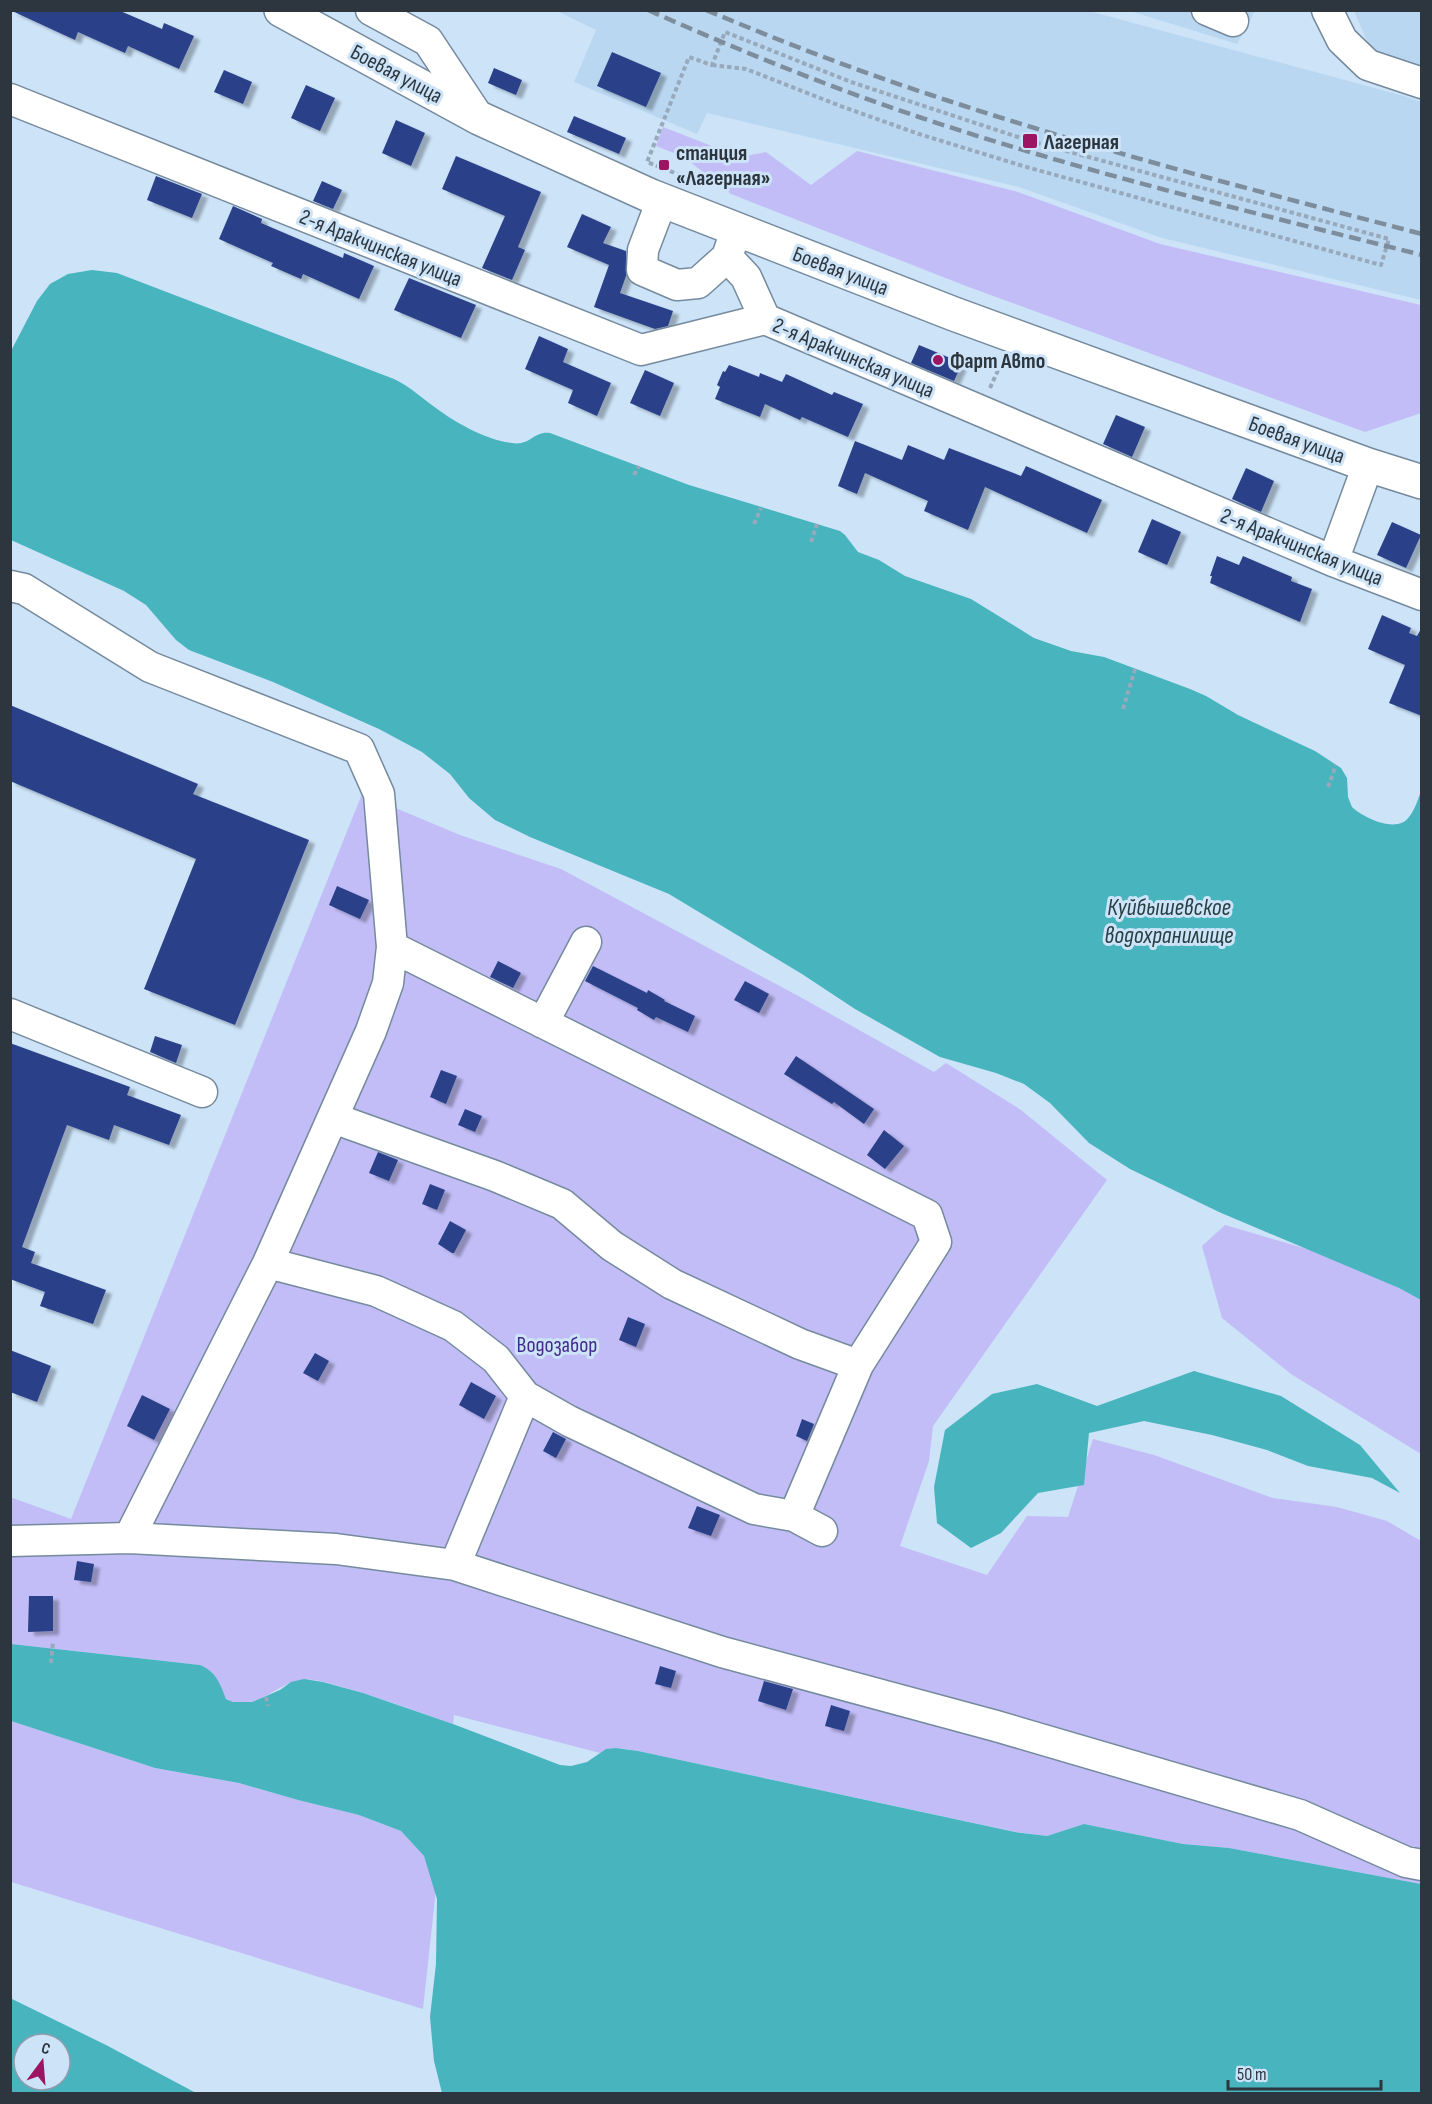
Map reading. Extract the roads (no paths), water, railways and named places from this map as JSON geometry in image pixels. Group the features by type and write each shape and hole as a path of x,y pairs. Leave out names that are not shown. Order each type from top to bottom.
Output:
{"main road":[{"name":"Боевая улица","path":"281,10 479,118 662,200 732,243 1013,336 1368,465 1422,482"}],"street":[{"path":"371,10 428,42 479,118"},
{"path":"1327,10 1342,40 1368,65 1422,82"},
{"name":"2-я Аракчинская улица","path":"10,99 641,350 765,319 1333,561 1422,595"},
{"path":"662,200 643,250 642,270 676,285 698,284 732,243 765,319"},
{"path":"1333,561 1368,465"},
{"path":"10,586 24,589 150,667 358,749 379,794 392,947 388,983 371,1031 268,1263 129,1538"},
{"path":"543,1023 586,942"},
{"path":"392,947 927,1215 936,1242 858,1365 794,1516"},
{"path":"10,1014 202,1092"},
{"path":"333,1118 495,1176 562,1204 612,1246 672,1284 800,1344 858,1365"},
{"path":"268,1263 376,1291 453,1326 496,1359 525,1396 580,1426 754,1509 794,1516 822,1531"},
{"path":"455,1565 525,1396"},
{"path":"10,1541 129,1538 336,1549 455,1565 723,1652 996,1726 1300,1815 1406,1862 1422,1865"}],"water":[{"name":"Куйбышевское водохранилище","path":"92,270 117,273 394,379 456,421 493,439 518,443 528,441 540,434 550,433 689,485 840,531 858,552 879,560 905,576 971,599 1034,638 1071,651 1104,657 1190,689 1238,715 1315,751 1341,768 1347,778 1348,797 1352,807 1364,816 1389,824 1404,822 1413,811 1421,791 1421,1300 1399,1288 1219,1212 1130,1169 1089,1143 1050,1103 1024,1084 996,1073 940,1057 855,1009 802,974 669,894 530,837 495,820 469,798 450,774 422,752 379,729 273,682 189,650 176,640 146,605 124,591 11,540 11,351 37,301 50,284 68,274"},
{"path":"1194,1371 1281,1396 1360,1445 1400,1493 1372,1478 1308,1466 1267,1450 1212,1435 1144,1421 1089,1433 1084,1485 1038,1493 1001,1533 971,1548 937,1523 934,1487 945,1430 992,1394 1037,1384 1097,1406"},
{"path":"11,1644 200,1665 214,1675 226,1699 233,1702 252,1702 280,1690 291,1682 304,1679 323,1682 363,1693 453,1724 560,1765 571,1766 587,1762 606,1749 638,1751 1015,1832 1047,1836 1084,1824 1183,1844 1229,1848 1421,1884 1421,2093 442,2093 434,2061 430,2017 436,1964 437,1899 424,1856 401,1831 359,1815 239,1783 155,1768 11,1721"},
{"path":"10,1998 106,2045 196,2093 11,2093"}],"railway":[{"path":"648,10 818,81 984,138 1171,191 1422,255"},
{"path":"706,10 846,65 992,115 1175,169 1422,234"}],"place":[{"name":"Лагерная","path":"1030,141"},
{"name":"станция «Лагерная»","path":"664,165"},
{"name":"Фарт Авто","path":"938,360"}],"park label":[{"name":"Водозабор","path":"557,1344"}]}
